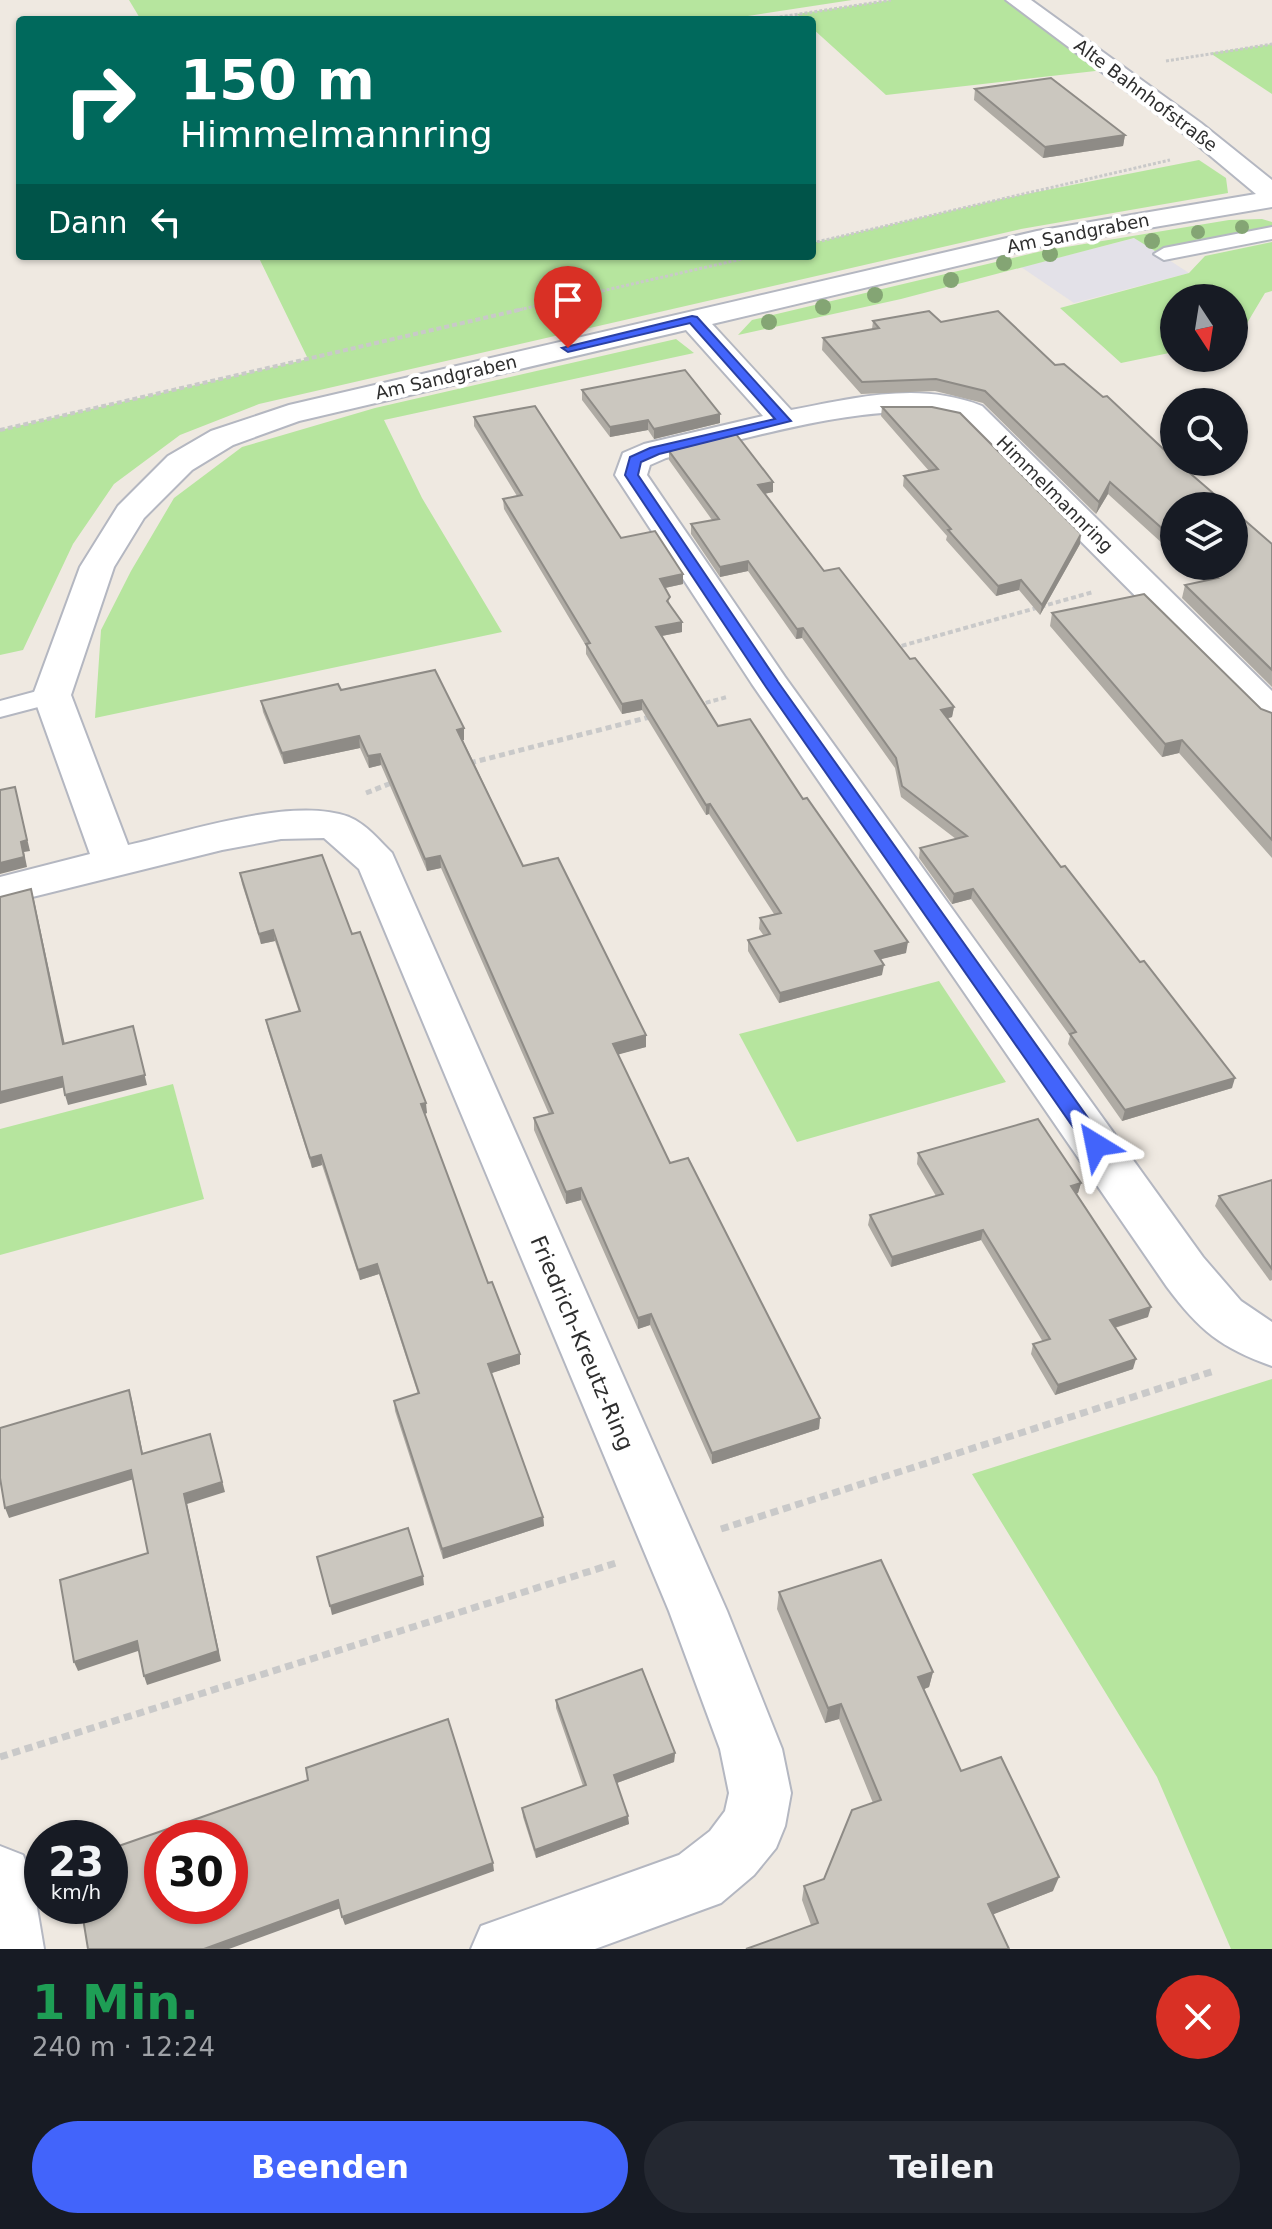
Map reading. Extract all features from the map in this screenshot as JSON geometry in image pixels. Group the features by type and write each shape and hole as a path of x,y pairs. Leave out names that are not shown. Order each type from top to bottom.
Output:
{"street":[{"name":"Alte Bahnhofstraße","path":"1017,0 1113,69 1272,196"},
{"name":"Am Sandgraben","path":"52,695 91,581 113,538 152,488 199,451 242,430 289,414 1037,239 1272,196"},
{"path":"692,319 784,421"},
{"name":"Himmelmannring","path":"1272,712 971,413 944,402 916,400 784,421 655,451 635,460 631,475 771,684 1185,1272 1229,1324 1257,1340 1272,1344"},
{"path":"52,695 114,862"},
{"name":"Friedrich-Kreutz-Ring","path":"0,891 114,862 287,827 330,825 356,842 377,863 698,1611 751,1749 760,1793 754,1826 732,1853 698,1880 504,1949"},
{"path":"0,1878 11,1949"}],"lane":[{"path":"1164,254 1272,233"},
{"path":"0,709 52,695"}],"path":[{"path":"786,16 891,0"},
{"path":"1113,69 1272,44"},
{"path":"816,242 1218,150"},
{"path":"0,430 738,260"}],"shaded area":[{"path":"1135,238 1189,273 1074,303 1021,267"}],"green space":[{"path":"129,0 852,0 748,16 139,16"},
{"path":"891,0 1016,0 1113,69 886,95 816,32 816,16 797,14"},
{"path":"1272,44 1272,94 1210,53"},
{"path":"1199,160 1226,178 1228,193 1021,229 259,404 180,435 114,484 73,544 23,650 0,655 0,430 308,359 260,260 816,260 816,242 1006,198"},
{"path":"1262,219 1272,222 1272,227 1155,251 1134,238 901,299 738,335 752,320 1042,251 1229,220"},
{"path":"1272,242 1272,291 1265,293 1248,322 1248,284 1160,284 1160,355 1121,363 1060,308 1189,273 1205,256"},
{"path":"676,339 694,353 384,420 422,498 502,632 95,718 101,630 131,571 174,498 242,447 375,408"},
{"path":"939,981 1006,1082 797,1142 739,1034"},
{"path":"173,1084 204,1199 0,1255 0,1129"},
{"path":"1272,1379 1272,1949 1231,1949 1157,1777 972,1474"}],"building":[{"path":"1051,78 1125,135 1045,147 975,89"},
{"path":"929,311 941,322 998,311 1055,365 1064,364 1103,397 1107,396 1160,446 1160,476 1193,476 1212,492 1160,492 1160,527 1110,482 1099,502 985,391 936,379 862,382 823,338 879,328 873,321"},
{"path":"685,370 720,414 654,429 648,420 610,427 582,390"},
{"path":"535,406 621,538 655,531 683,574 660,579 670,597 667,601 682,622 656,627 718,726 750,719 803,799 807,798 908,942 875,951 884,965 780,993 748,940 770,934 760,918 781,913 710,804 706,805 642,700 622,704 586,644 590,643 503,499 522,495 474,417"},
{"path":"882,407 932,407 960,413 1081,534 1042,605 1021,580 998,586 904,476 938,469"},
{"path":"736,434 773,482 758,485 824,571 839,568 910,659 915,658 954,707 941,710 1061,867 1065,866 1140,962 1144,961 1235,1078 1125,1110 1070,1034 1076,1032 973,889 954,894 920,848 967,836 902,786 896,758 803,628 797,629 748,561 720,567 691,524 719,519 669,451"},
{"path":"1248,523 1272,544 1272,670 1185,585 1209,580 1248,580"},
{"path":"1144,594 1261,709 1272,713 1272,840 1182,740 1165,744 1052,613"},
{"path":"435,670 464,728 457,730 523,866 558,858 646,1035 613,1044 670,1163 688,1158 820,1418 712,1453 651,1314 638,1318 581,1188 566,1192 534,1118 553,1113 440,856 425,859 380,754 368,756 359,736 282,753 261,701 338,684 341,690"},
{"path":"15,787 27,840 21,842 24,857 0,863 0,790"},
{"path":"322,855 352,934 360,932 426,1103 421,1104 488,1283 492,1282 520,1354 488,1364 543,1517 442,1549 394,1401 419,1393 377,1264 358,1270 321,1155 310,1158 266,1020 300,1011 273,930 259,934 240,873"},
{"path":"31,889 63,1044 133,1026 145,1075 65,1095 62,1077 0,1092 0,897"},
{"path":"1038,1119 1081,1183 1071,1186 1151,1307 1110,1320 1136,1359 1058,1385 1033,1344 1050,1339 983,1230 892,1257 870,1215 943,1194 918,1153"},
{"path":"1272,1180 1272,1269 1219,1196"},
{"path":"129,1390 142,1454 210,1434 222,1482 184,1494 218,1651 144,1676 137,1641 74,1662 60,1580 148,1553 131,1470 5,1508 0,1478 0,1428"},
{"path":"408,1528 423,1576 330,1606 317,1557"},
{"path":"881,1560 933,1672 918,1677 961,1771 1001,1757 1059,1877 988,1904 1009,1949 746,1949 818,1923 804,1886 824,1879 852,1810 881,1800 841,1704 828,1708 779,1592"},
{"path":"642,1669 675,1753 614,1775 628,1816 535,1850 522,1808 586,1785 556,1700"},
{"path":"448,1719 493,1863 342,1917 338,1900 204,1949 88,1949 84,1924 128,1924 128,1843 144,1837 144,1924 248,1924 248,1820 193,1820 308,1780 306,1768"}],"route":[{"path":"568,348 692,319 784,421 655,451 635,460 631,475 771,684 1096,1145"}]}
